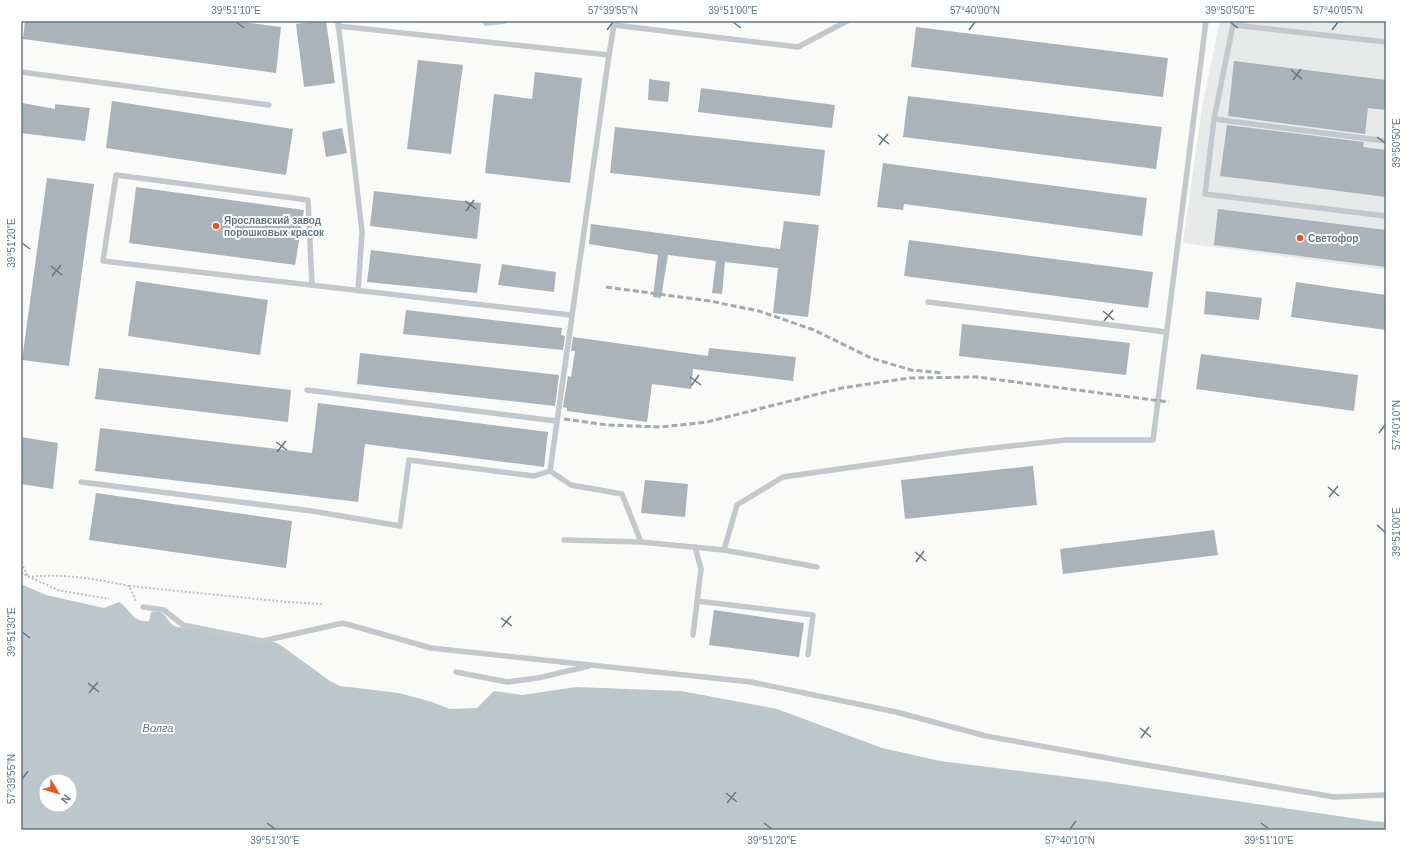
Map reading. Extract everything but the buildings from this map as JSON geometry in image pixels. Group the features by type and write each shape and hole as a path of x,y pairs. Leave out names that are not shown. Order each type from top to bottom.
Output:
{"lane":[{"path":"486,23 505,21"},
{"path":"550,471 571,315 614,23 798,47 847,21"},
{"path":"724,550 737,505 783,477 966,451 1066,440 1153,440 1206,21"},
{"path":"358,291 362,232 338,24 609,55"},
{"path":"1386,42 1233,25 1214,119 1205,194 1386,216"},
{"path":"21,72 269,105"},
{"path":"1214,119 1386,141"},
{"path":"312,285 308,200 116,175 103,261 571,315"},
{"path":"928,302 1166,332"},
{"path":"307,390 556,421"},
{"path":"81,482 312,511 400,526 409,460 534,476 550,471"},
{"path":"550,471 571,485 622,494 641,542"},
{"path":"564,540 641,542 724,550 817,567"},
{"path":"693,635 701,569 695,547"},
{"path":"697,601 813,615 808,655"},
{"path":"143,607 164,610 183,625 263,641 343,623 431,648 751,682 896,712 986,736 1334,797 1386,795"},
{"path":"456,672 507,682 538,678 593,665"}],"path":[{"path":"21,564 28,577"},
{"path":"21,573 58,590 109,598"},
{"path":"28,577 48,575 129,586 287,602 323,604"},
{"path":"129,586 136,600 143,607"}],"shaded area":[{"path":"1220,21 1386,21 1386,270 1183,243 1203,102"}],"water":[{"name":"Волга","path":"21,584 46,595 104,608 119,602 139,620 149,621 151,612 157,612 164,615 170,623 177,627 274,642 279,644 330,681 340,686 399,693 432,702 450,709 477,708 494,691 522,695 576,687 681,691 777,709 882,748 940,761 1101,781 1386,822 1386,830 21,830"}],"railway":[{"path":"606,287 710,301 759,311 814,330 871,358 911,370 943,373"},
{"path":"564,419 608,425 661,427 707,422 842,388 909,378 977,377 1169,402"}],"place":[{"name":"Ярославский завод порошковых красок","path":"216,226"},
{"name":"Светофор","path":"1300,238"}]}
